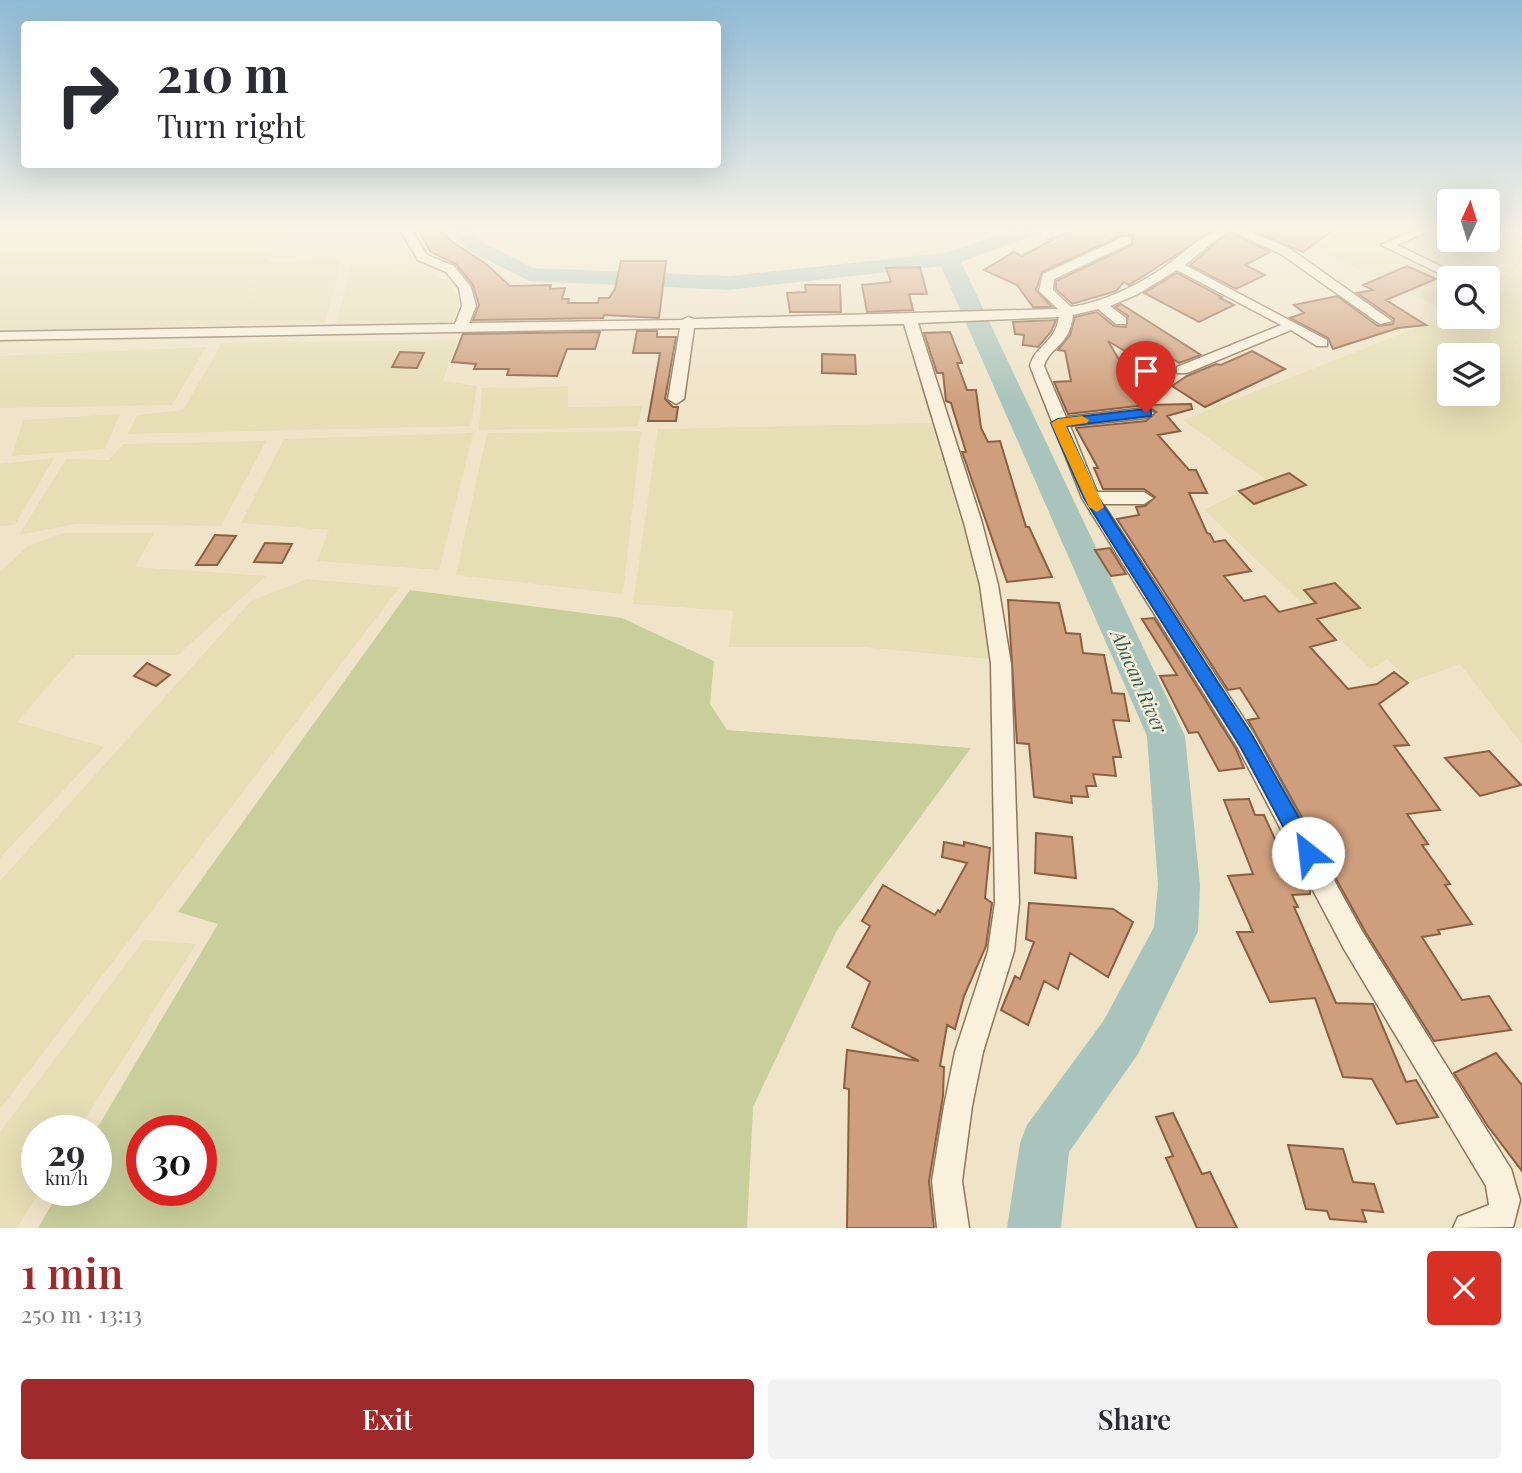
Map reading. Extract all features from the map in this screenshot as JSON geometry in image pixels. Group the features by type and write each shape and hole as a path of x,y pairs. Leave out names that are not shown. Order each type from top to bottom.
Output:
{"street":[{"path":"461,326 469,306 465,287"},
{"path":"1047,287 1046,291 1067,312"},
{"path":"0,336 688,321 940,319 1067,312 1100,304 1142,287"},
{"path":"1219,287 1322,343"},
{"path":"1337,287 1385,321"},
{"path":"1100,304 1121,321"},
{"path":"1067,312 1060,342 1039,358 1037,366 1058,423 1091,498 1246,741 1353,940 1500,1180 1505,1200 1502,1216 1469,1228"},
{"path":"910,320 973,523 989,585 1001,664 1007,902 1002,951 970,1052 958,1106 947,1181 953,1228"},
{"path":"676,399 688,321"},
{"path":"1182,370 1292,325"},
{"path":"1091,498 1144,498"}],"lane":[{"path":"1058,423 1146,413"}],"shaded area":[{"path":"0,287 334,287 325,323 0,332"},
{"path":"345,287 453,287 459,297 454,323 336,325"},
{"path":"1397,287 1437,287 1437,306"},
{"path":"1500,287 1522,287 1522,744 1460,664 1410,682 1387,659 1371,669 1204,510 1265,479 1183,420 1437,320 1437,329 1500,329"},
{"path":"457,340 443,381 477,386 471,426 128,434 137,415 183,410 222,343"},
{"path":"206,347 172,405 0,408 0,356"},
{"path":"568,386 568,407 642,406 637,427 479,430 482,388"},
{"path":"120,414 105,449 12,456 23,420"},
{"path":"931,423 976,569 989,659 862,647 729,647 733,611 633,604 658,429"},
{"path":"641,431 623,594 456,575 487,433"},
{"path":"473,433 439,570 317,561 329,530 241,523 284,439"},
{"path":"266,441 221,526 76,524 19,535 66,459 109,460 123,444"},
{"path":"54,458 15,525 0,526 0,464"},
{"path":"64,533 154,533 135,567 266,576 178,655 75,655 17,722 104,747 0,858 0,572 28,546"},
{"path":"307,579 400,587 0,1109 0,881 251,601"},
{"path":"144,940 196,944 88,1115 21,1115 21,1206 31,1206 17,1228 0,1228 0,1132"}],"green space":[{"path":"410,590 622,618 714,661 710,704 727,730 971,748 836,932 753,1107 747,1228 38,1228 51,1206 112,1206 112,1115 105,1115 218,924 178,912"}],"building":[{"path":"474,287 565,288 562,299 569,299 568,303 598,303 599,298 609,298 615,287 663,287 659,318 604,315 603,318 473,320 479,305"},
{"path":"805,287 840,287 841,312 790,312 787,293 806,292"},
{"path":"862,287 925,287 927,294 909,294 913,310 867,312"},
{"path":"1019,287 1037,287 1036,290 1052,307 1033,307"},
{"path":"1119,287 1116,291 1072,304 1056,289"},
{"path":"1153,287 1204,287 1234,305 1199,322 1144,293"},
{"path":"1368,287 1416,287 1386,300 1426,325 1398,328 1333,349 1328,338 1290,318 1304,313 1294,305 1337,296 1378,326 1393,324 1394,319 1357,293 1373,290"},
{"path":"1121,304 1201,355 1179,363 1166,355 1143,362 1108,341 1146,405 1068,414 1054,382 1071,381 1065,351 1058,350 1070,335 1075,317 1097,312 1114,326 1126,327 1128,316 1115,307"},
{"path":"1056,320 1051,332 1038,347 1023,345 1024,335 1015,334 1013,322"},
{"path":"637,331 657,331 657,337 676,337 665,399 673,407 678,407 676,421 648,421 660,353 633,353"},
{"path":"600,332 595,349 567,349 557,376 507,375 509,369 474,369 476,364 452,362 463,334"},
{"path":"950,332 962,363 957,363 967,390 976,390 981,428 988,442 1000,441 1026,527 1029,527 1052,577 1007,582 962,452 966,452 951,403 946,401 943,373 937,373 924,333"},
{"path":"1252,351 1285,369 1205,407 1172,386 1187,376"},
{"path":"400,352 424,353 417,368 392,367"},
{"path":"822,354 855,355 856,374 822,373"},
{"path":"1191,404 1192,409 1167,416 1180,431 1158,435 1189,470 1196,470 1207,493 1189,493 1207,533 1214,542 1225,540 1251,571 1224,576 1244,601 1265,596 1279,612 1316,603 1304,590 1335,583 1360,608 1317,619 1336,640 1310,647 1348,689 1377,684 1394,672 1408,683 1379,704 1409,745 1394,746 1440,810 1407,814 1428,844 1422,845 1450,884 1445,885 1472,924 1438,930 1440,934 1422,937 1462,1000 1489,996 1511,1030 1434,1041 1366,933 1248,720 1259,718 1240,688 1228,690 1117,519 1139,515 1136,507 1145,506 1155,497 1144,489 1103,489 1094,468 1098,468 1076,428 1146,421 1156,412 1146,405"},
{"path":"1289,473 1306,485 1254,504 1239,491"},
{"path":"215,535 236,536 217,565 196,565"},
{"path":"265,543 292,544 282,563 254,562"},
{"path":"1110,548 1126,574 1111,576 1095,550"},
{"path":"1008,600 1059,603 1066,633 1080,634 1083,653 1104,655 1112,693 1124,694 1129,721 1113,720 1121,757 1113,757 1116,776 1093,774 1096,786 1086,786 1088,797 1071,796 1072,803 1034,797 1029,744 1017,743"},
{"path":"1154,618 1236,749 1244,768 1219,771 1198,732 1189,733 1160,676 1177,675 1142,619"},
{"path":"147,663 170,675 156,686 134,676"},
{"path":"1489,751 1521,785 1480,796 1445,758"},
{"path":"1249,799 1255,815 1264,815 1278,846 1284,846 1310,890 1310,894 1292,895 1298,907 1294,907 1336,1003 1373,1004 1406,1082 1416,1080 1438,1117 1397,1124 1372,1079 1343,1077 1315,998 1270,1002 1237,932 1253,932 1228,876 1253,874 1224,800"},
{"path":"1036,833 1072,837 1076,878 1035,873"},
{"path":"944,842 964,846 964,842 990,848 985,898 992,903 986,946 964,996 955,1029 947,1025 940,1066 944,1067 943,1096 929,1181 934,1228 847,1228 849,1089 844,1088 847,1050 919,1061 852,1027 870,982 847,967 870,926 862,921 883,885 935,915 938,910 940,912 967,863 942,857"},
{"path":"1029,903 1113,909 1133,922 1108,977 1070,953 1058,989 1044,981 1028,1025 1001,1010 1015,976 1020,979 1034,942 1026,939"},
{"path":"1496,1053 1522,1085 1522,1171 1487,1125 1454,1073"},
{"path":"1173,1113 1202,1174 1210,1172 1237,1228 1197,1228 1166,1158 1173,1156 1156,1117"},
{"path":"1288,1145 1343,1149 1353,1182 1374,1184 1383,1212 1362,1210 1366,1222 1330,1219 1327,1211 1306,1209"}],"waterway":[{"name":"Abacan River","path":"962,287 1166,736 1179,885 1176,931 1121,1037 1045,1143 1034,1228"}],"slow traffic":[{"path":"1082,420 1058,423 1097,507"}],"route":[{"path":"1146,413 1058,423 1091,498 1246,741 1308,853"}]}
